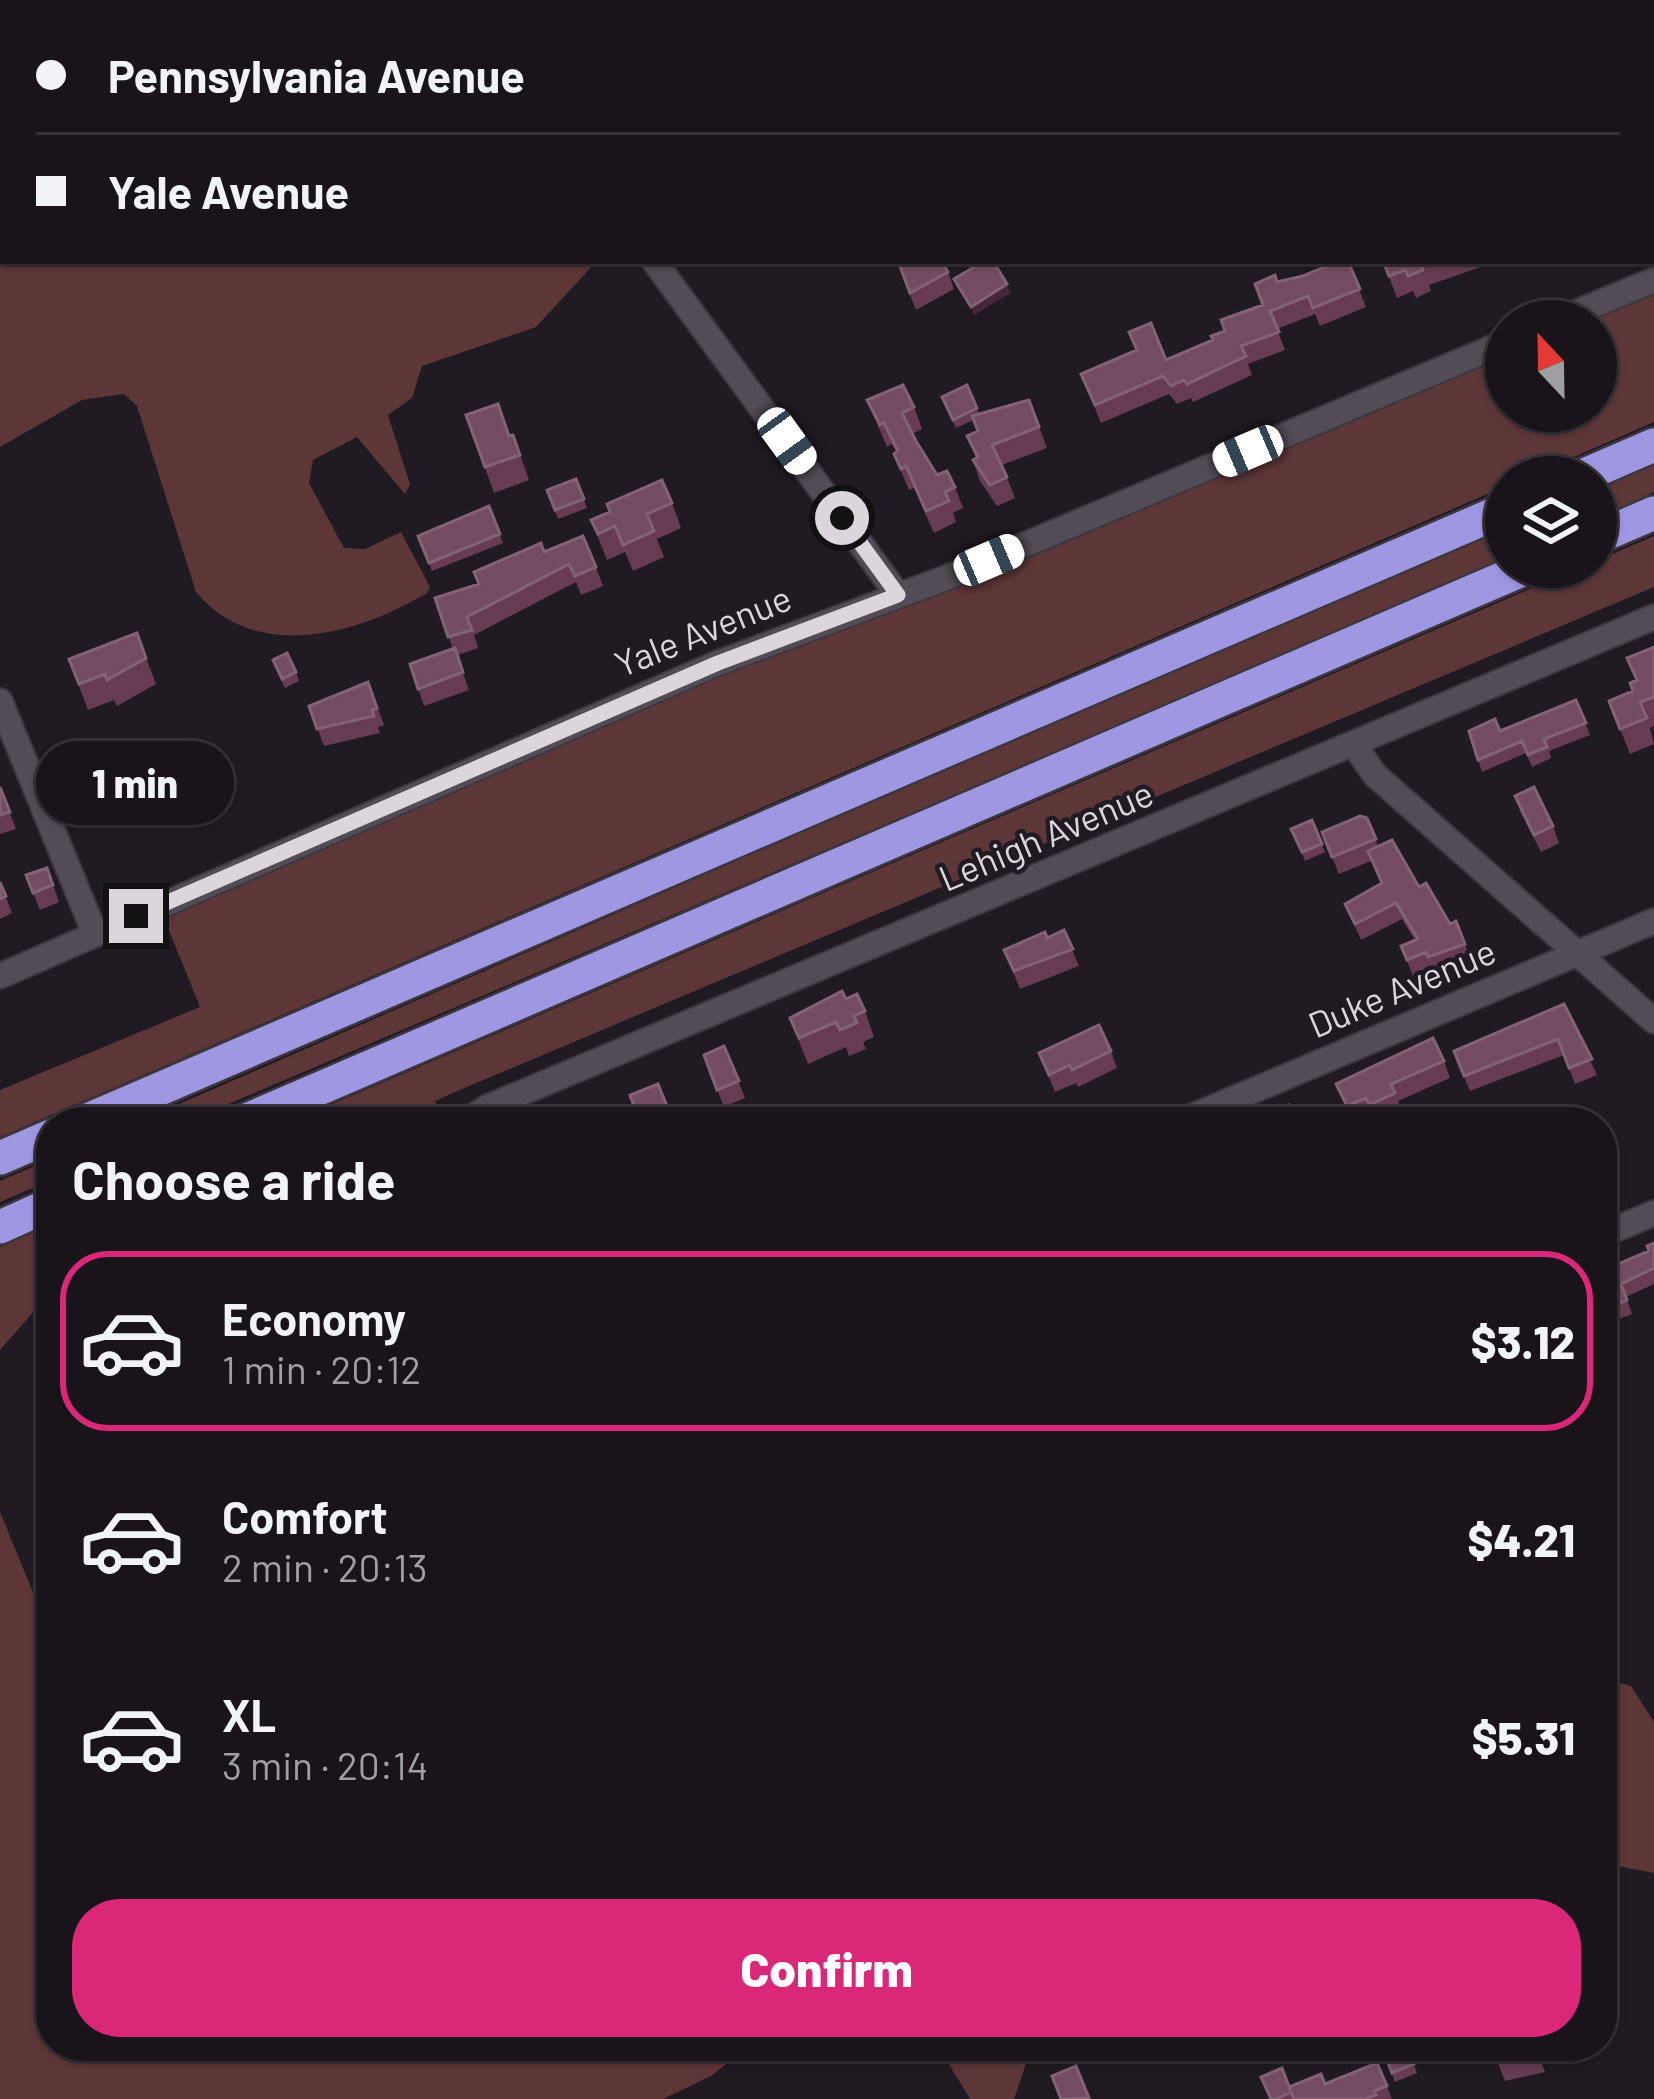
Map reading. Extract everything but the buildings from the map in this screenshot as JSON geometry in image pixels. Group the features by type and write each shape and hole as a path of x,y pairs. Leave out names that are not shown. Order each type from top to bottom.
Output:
{"highway":[{"path":"1617,461 1654,445"},
{"path":"1617,529 1654,513"},
{"path":"118,1107 1485,518"},
{"path":"277,1107 1485,586"},
{"path":"0,1158 36,1142"},
{"path":"0,1226 36,1210"}],"street":[{"path":"656,264 898,595"},
{"path":"1606,300 1654,280"},
{"name":"Yale Avenue","path":"0,976 718,663 898,595 1485,351"},
{"name":"Lehigh Avenue","path":"499,1107 1654,617"},
{"path":"0,701 6,735 95,934"},
{"path":"1354,745 1375,775 1654,1021"},
{"name":"Duke Avenue","path":"1214,1107 1654,921"},
{"path":"1617,1229 1654,1213"}],"shaded area":[{"path":"0,264 594,264 536,327 422,366 412,398 388,415 410,484 405,494 357,437 313,460 309,483 344,548 365,549 401,532 430,587 427,593 370,621 307,635 277,635 247,628 220,614 196,592 137,406 124,394 82,400 0,447"},
{"path":"1654,291 1654,422 1576,456 1485,456 1485,495 69,1107 36,1107 36,1121 0,1137 0,1090 200,1007 164,918 522,757 841,624 945,591 1485,363 1485,432 1617,432 1617,307"},
{"path":"1654,463 1654,492 1617,509 1617,478"},
{"path":"1485,534 1485,569 221,1107 172,1107"},
{"path":"1654,536 1654,587 455,1092 435,1101 437,1107 326,1107 1532,588 1617,588 1617,552"},
{"path":"36,1165 36,1186 0,1202 0,1181"},
{"path":"36,1231 36,1309 0,1350 0,1247"},
{"path":"0,1512 36,1600 36,2061 730,2061 711,2076 663,2099 0,2099"},
{"path":"1617,1682 1631,1686 1654,1722 1654,1873 1617,1866"},
{"path":"947,2061 1027,2061 1014,2099 970,2099"}],"route":[{"path":"136,916 718,663 898,595 842,518"}]}
